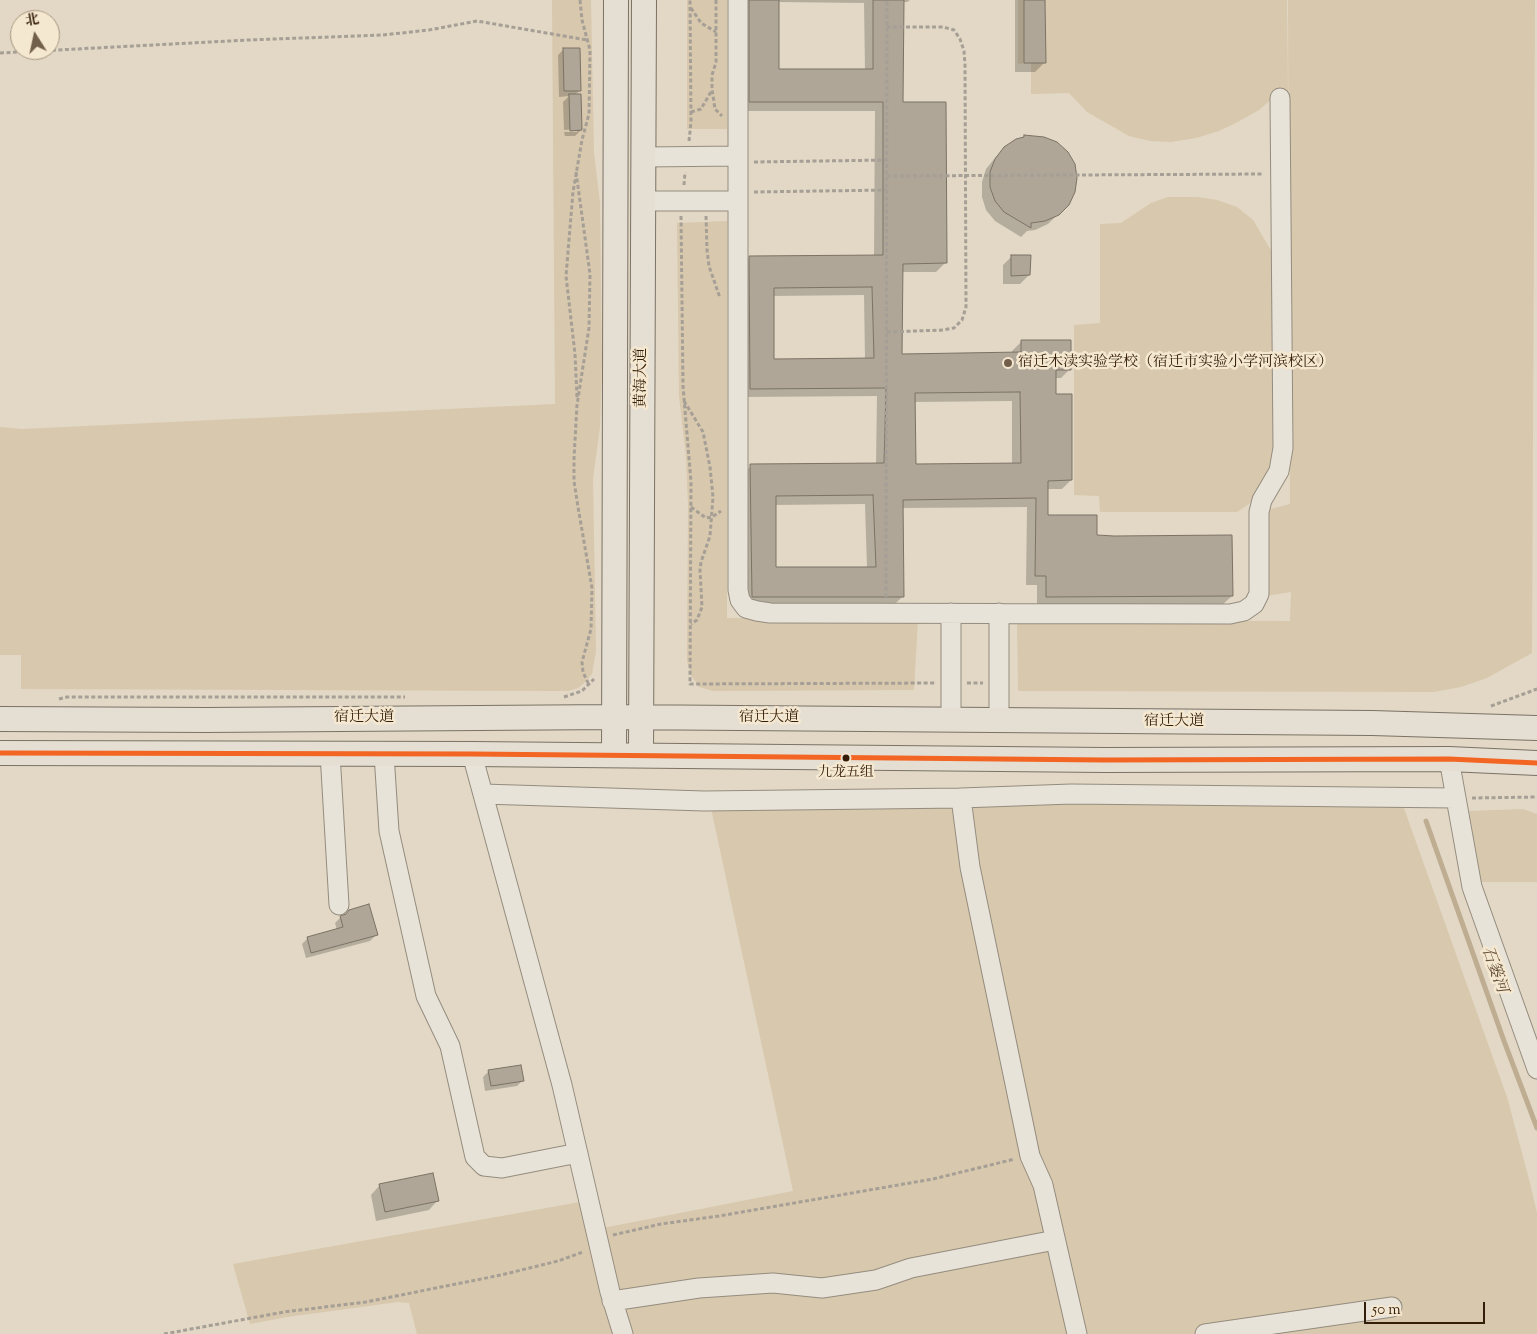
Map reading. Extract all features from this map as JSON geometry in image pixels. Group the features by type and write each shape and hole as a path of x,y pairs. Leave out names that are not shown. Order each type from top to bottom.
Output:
{"main road":[{"name":"黄海大道","path":"614,755 616,0"},
{"name":"黄海大道","path":"640,755 644,0"},
{"name":"宿迁大道","path":"0,719 206,720 641,717 1372,723 1537,728"},
{"path":"0,753 330,753 1096,760 1449,758 1537,763"}],"street":[{"path":"738,0 738,590 740,600 746,608 770,613 1230,614 1244,611 1254,604 1259,594 1259,512 1262,500 1279,471 1283,448 1280,98"},
{"path":"643,157 738,159"},
{"path":"643,201 706,201 738,196"},
{"path":"951,613 951,720"},
{"path":"999,614 999,720"},
{"path":"330,753 339,904"},
{"path":"384,754 389,831 426,996 450,1046 475,1157 484,1166 502,1168 578,1153"},
{"path":"472,754 562,1085 612,1301 623,1334"},
{"path":"1449,758 1472,887 1537,1069"},
{"path":"483,794 704,801 961,798 1070,794 1456,798"},
{"path":"961,798 970,867 1030,1156 1043,1185 1077,1334"},
{"path":"612,1301 699,1288 774,1284 822,1288 876,1280 911,1268 1055,1240"},
{"path":"1205,1334 1392,1307"}],"path":[{"path":"578,405 575,354 566,276 567,248 576,172 589,114 590,50 580,0"},
{"path":"716,0 716,62 712,75 715,109 720,116 738,126"},
{"path":"886,613 887,0"},
{"path":"690,7 701,23 717,32"},
{"path":"0,53 383,35 429,30 477,21 564,38 587,40"},
{"path":"886,332 954,328 962,320 966,307 965,65 960,39 954,30 943,27 887,27"},
{"path":"691,112 701,108 712,89"},
{"path":"738,159 886,160"},
{"path":"576,172 590,274 591,301 587,346 578,405 574,458 574,481 592,588 592,629 582,662 589,685"},
{"path":"887,176 1281,174"},
{"path":"738,196 886,190"},
{"path":"706,201 709,266 721,303"},
{"path":"684,400 702,432 707,451 713,497 710,536 701,562 702,607 700,616 691,624"},
{"path":"691,507 706,518 719,513 724,505"},
{"path":"562,697 582,692 594,681 596,673"},
{"path":"57,700 67,697 414,697"},
{"path":"1456,798 1537,797"},
{"path":"164,1334 284,1312 366,1302 501,1275 582,1253 597,1238 661,1224 719,1216 933,1179 1030,1156"}],"shaded area":[{"path":"552,0 591,0 594,152 600,203 602,364 600,427 593,479 596,651 592,674 578,688 568,691 21,689 21,655 0,655 0,427 22,429 555,404"},
{"path":"687,0 727,0 727,129 687,129"},
{"path":"1018,0 1287,0 1288,97 1273,98 1259,110 1236,123 1219,131 1196,138 1171,142 1150,141 1129,136 1087,112 1069,93 1031,94 1031,63 1018,64"},
{"path":"1288,0 1535,0 1532,653 1487,678 1461,687 1433,692 1018,691 1017,620 1290,621 1291,592 1266,596 1267,510 1290,504"},
{"path":"1168,197 1198,197 1217,200 1237,207 1253,220 1272,252 1274,266 1276,446 1273,462 1258,494 1249,504 1237,512 1100,512 1099,496 1074,495 1074,325 1100,323 1100,224 1121,223 1151,203"},
{"path":"727,221 727,618 918,619 914,690 713,691 699,687 691,675 687,661 688,505 686,456 679,396 677,223"},
{"path":"1400,797 1507,1097 1530,1183 1537,1213 1537,1334 417,1334 409,1303 398,1302 250,1324 233,1264 580,1202 603,1228 793,1191 711,808"},
{"path":"1523,809 1537,814 1537,882 1480,882 1469,811"}],"building":[{"path":"749,0 779,0 779,69 873,69 873,0 904,0 903,102 946,102 947,263 903,264 902,354 1021,352 1021,340 1071,340 1071,370 1056,370 1056,394 1072,394 1072,480 1048,481 1048,515 1097,515 1097,535 1232,535 1233,596 1046,597 1046,576 1035,576 1036,498 903,500 904,597 752,597 750,464 884,463 886,388 750,389 749,256 883,255 883,102 749,102","holes":["872,287 874,358 774,359 774,288","1020,392 1021,463 916,464 915,393","873,495 876,567 776,567 776,496"]},
{"path":"1024,0 1045,0 1046,63 1024,63"},
{"path":"563,48 580,48 581,91 564,91"},
{"path":"569,94 581,94 582,130 570,131"},
{"path":"1024,135 1044,137 1057,142 1068,152 1075,164 1077,178 1075,192 1069,205 1059,215 1045,221 1031,223 1031,228 1004,212 995,201 990,187 990,172 995,159 1004,147 1016,139 1024,137"},
{"path":"1011,255 1031,255 1030,275 1011,276"},
{"path":"369,904 378,935 311,953 307,937 343,927 340,916 346,914 349,910"},
{"path":"521,1065 524,1081 491,1086 488,1070"},
{"path":"433,1173 439,1201 385,1212 379,1184"}],"waterway":[{"name":"石篓河","path":"1426,821 1537,1128"}],"transit line":[{"path":"0,753 472,754 1105,760 1449,759 1537,763"}],"place":[{"name":"宿迁木渎实验学校（宿迁市实验小学河滨校区）","path":"1008,363"},
{"name":"九龙五组","path":"846,758"}]}
